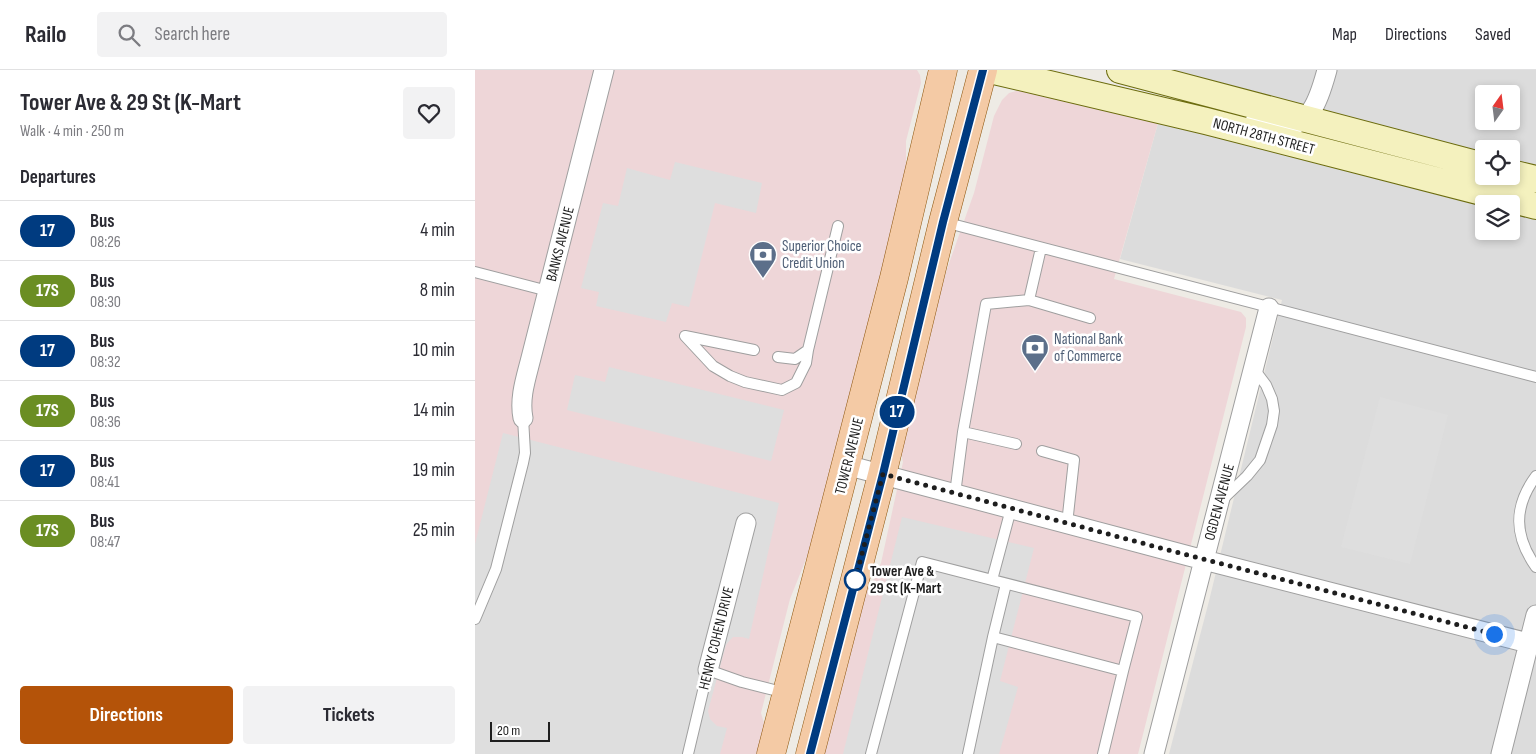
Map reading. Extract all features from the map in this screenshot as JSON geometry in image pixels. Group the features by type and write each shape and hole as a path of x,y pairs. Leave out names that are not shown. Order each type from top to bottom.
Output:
{"main road":[{"name":"TOWER AVENUE","path":"771,754 894,278 943,70"},
{"path":"810,754 883,474 943,222 983,70"},
{"name":"NORTH 28TH STREET","path":"990,70 1169,112 1536,206"},
{"name":"NORTH 28TH STREET","path":"1120,70 1475,164"},
{"path":"1520,176 1536,180"}],"street":[{"name":"BANKS AVENUE","path":"523,418 521,409 522,398 531,358 604,70"},
{"path":"1169,112 1213,111 1277,126 1290,126 1306,118 1316,104 1327,70"},
{"name":"OGDEN AVENUE","path":"1154,754 1269,308"},
{"path":"846,465 1204,560 1533,644"},
{"name":"HENRY COHEN DRIVE","path":"709,670 746,523"},
{"path":"1501,754 1533,644 1536,615"}],"lane":[{"path":"943,222 1536,377"},
{"path":"755,350 685,336 713,366 729,376 745,382 782,390 795,383 806,364 838,226"},
{"path":"1029,300 1041,248"},
{"path":"475,272 548,291"},
{"path":"955,494 963,432 986,304 1029,300 1090,318"},
{"path":"777,357 795,359 808,350"},
{"path":"1218,503 1247,476 1260,460 1272,425 1274,411 1272,399 1266,386 1253,368"},
{"path":"475,619 496,569 523,463 525,446 523,418"},
{"path":"963,432 1016,444"},
{"path":"1042,450 1074,460 1067,524"},
{"path":"1536,476 1524,497 1518,514 1519,529 1525,549 1536,567"},
{"path":"992,580 1011,509"},
{"path":"871,754 922,562 1137,617 1103,754"},
{"path":"968,754 1006,584"},
{"path":"993,638 1123,671"},
{"path":"709,670 742,682 787,693"},
{"name":"HENRY COHEN DRIVE","path":"687,754 709,670"}],"shaded area":[{"path":"475,70 917,70 920,75 921,83 906,141 906,179 810,549 790,599 761,713 764,723 758,754 475,754"},
{"path":"1141,70 1536,70 1536,175 1520,171 1520,140 1475,140 1475,159"},
{"path":"1020,90 1160,116 1114,279 1241,312 1246,318 1246,327 1138,754 823,754 864,595 881,563 903,462 901,453 935,310 947,269 974,193 994,116 1002,100 1009,93"},
{"path":"1160,116 1475,202 1475,240 1520,240 1520,208 1536,212 1536,754 1169,754 1209,601 1282,300 1120,259"},
{"path":"675,162 762,183 756,213 715,203 689,307 672,303 666,322 596,306 599,292 581,288 603,203 618,206 627,168 670,180"},
{"path":"609,367 784,410 771,461 567,410 575,375 605,382"},
{"path":"1380,397 1448,415 1410,564 1341,547"},
{"path":"503,433 779,503 749,639 733,637 726,645 708,711 710,719 717,726 727,728 720,754 475,754 475,544"},
{"path":"902,517 1034,548 1000,681 1018,687 999,754 843,754"}],"bus line":[{"name":"17","path":"810,754 883,474 943,222 983,70"}],"place":[{"name":"Superior Choice Credit Union","path":"763,279"},
{"name":"National Bank of Commerce","path":"1035,372"},
{"name":"Tower Ave & 29 St (K-Mart","path":"855,580"}],"route":[{"path":"855,580 854,584 883,474 1494,634"}]}
